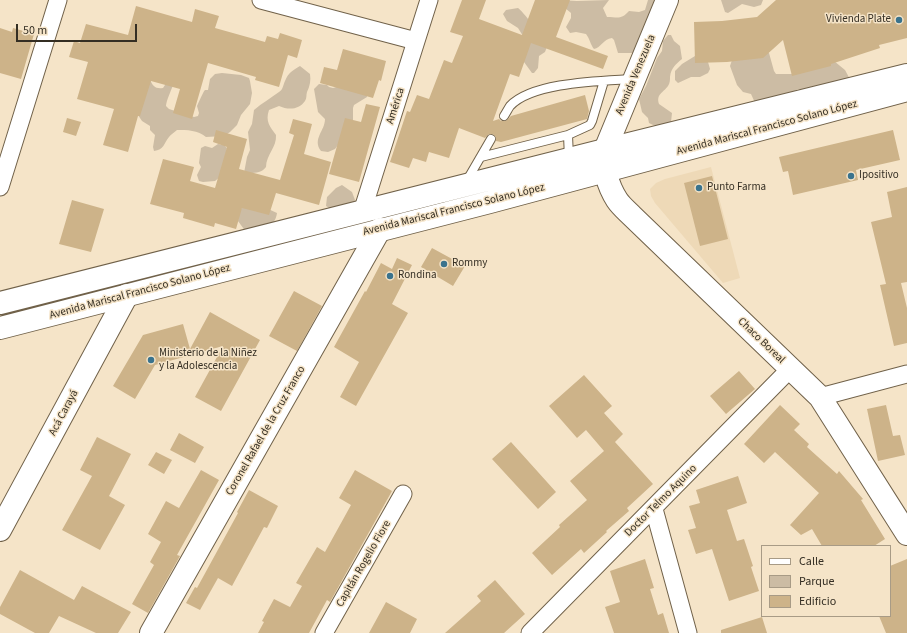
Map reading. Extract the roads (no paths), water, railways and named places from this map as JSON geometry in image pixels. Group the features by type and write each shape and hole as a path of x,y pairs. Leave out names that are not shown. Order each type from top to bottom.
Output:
{"main road":[{"name":"Avenida Venezuela","path":"605,160 634,79 667,0"},
{"name":"Avenida Mariscal Francisco Solano López","path":"0,328 380,229 490,202 605,160 907,75"},
{"name":"Avenida Mariscal Francisco Solano López","path":"0,303 569,159 605,160 907,90"},
{"name":"Chaco Boreal","path":"605,160 610,187 618,201 820,397 907,534"},
{"name":"Coronel Rafael de la Cruz Franco","path":"151,633 380,229"},
{"name":"Acá Carayá","path":"0,530 127,295"}],"street":[{"path":"0,187 58,0"},
{"path":"261,0 416,41"},
{"name":"América","path":"362,212 429,0"},
{"name":"Doctor Telmo Aquino","path":"530,633 654,509 790,369"},
{"path":"820,397 907,374"},
{"name":"Capitán Rogelio Fiore","path":"324,633 403,494"},
{"path":"654,509 688,633"}],"lane":[{"path":"504,116 510,106 515,102 540,91 566,84 634,79"},
{"path":"481,157 568,135 590,125 604,81"},
{"path":"568,135 569,159"},
{"path":"464,186 491,139"}],"place":[{"name":"Vivienda Plate","path":"899,20"},
{"name":"Ipositivo","path":"851,176"},
{"name":"Punto Farma","path":"699,188"},
{"name":"Rommy","path":"444,264"},
{"name":"Rondina","path":"390,276"},
{"name":"Ministerio de la Niñez y la Adolescencia","path":"151,360"}]}
